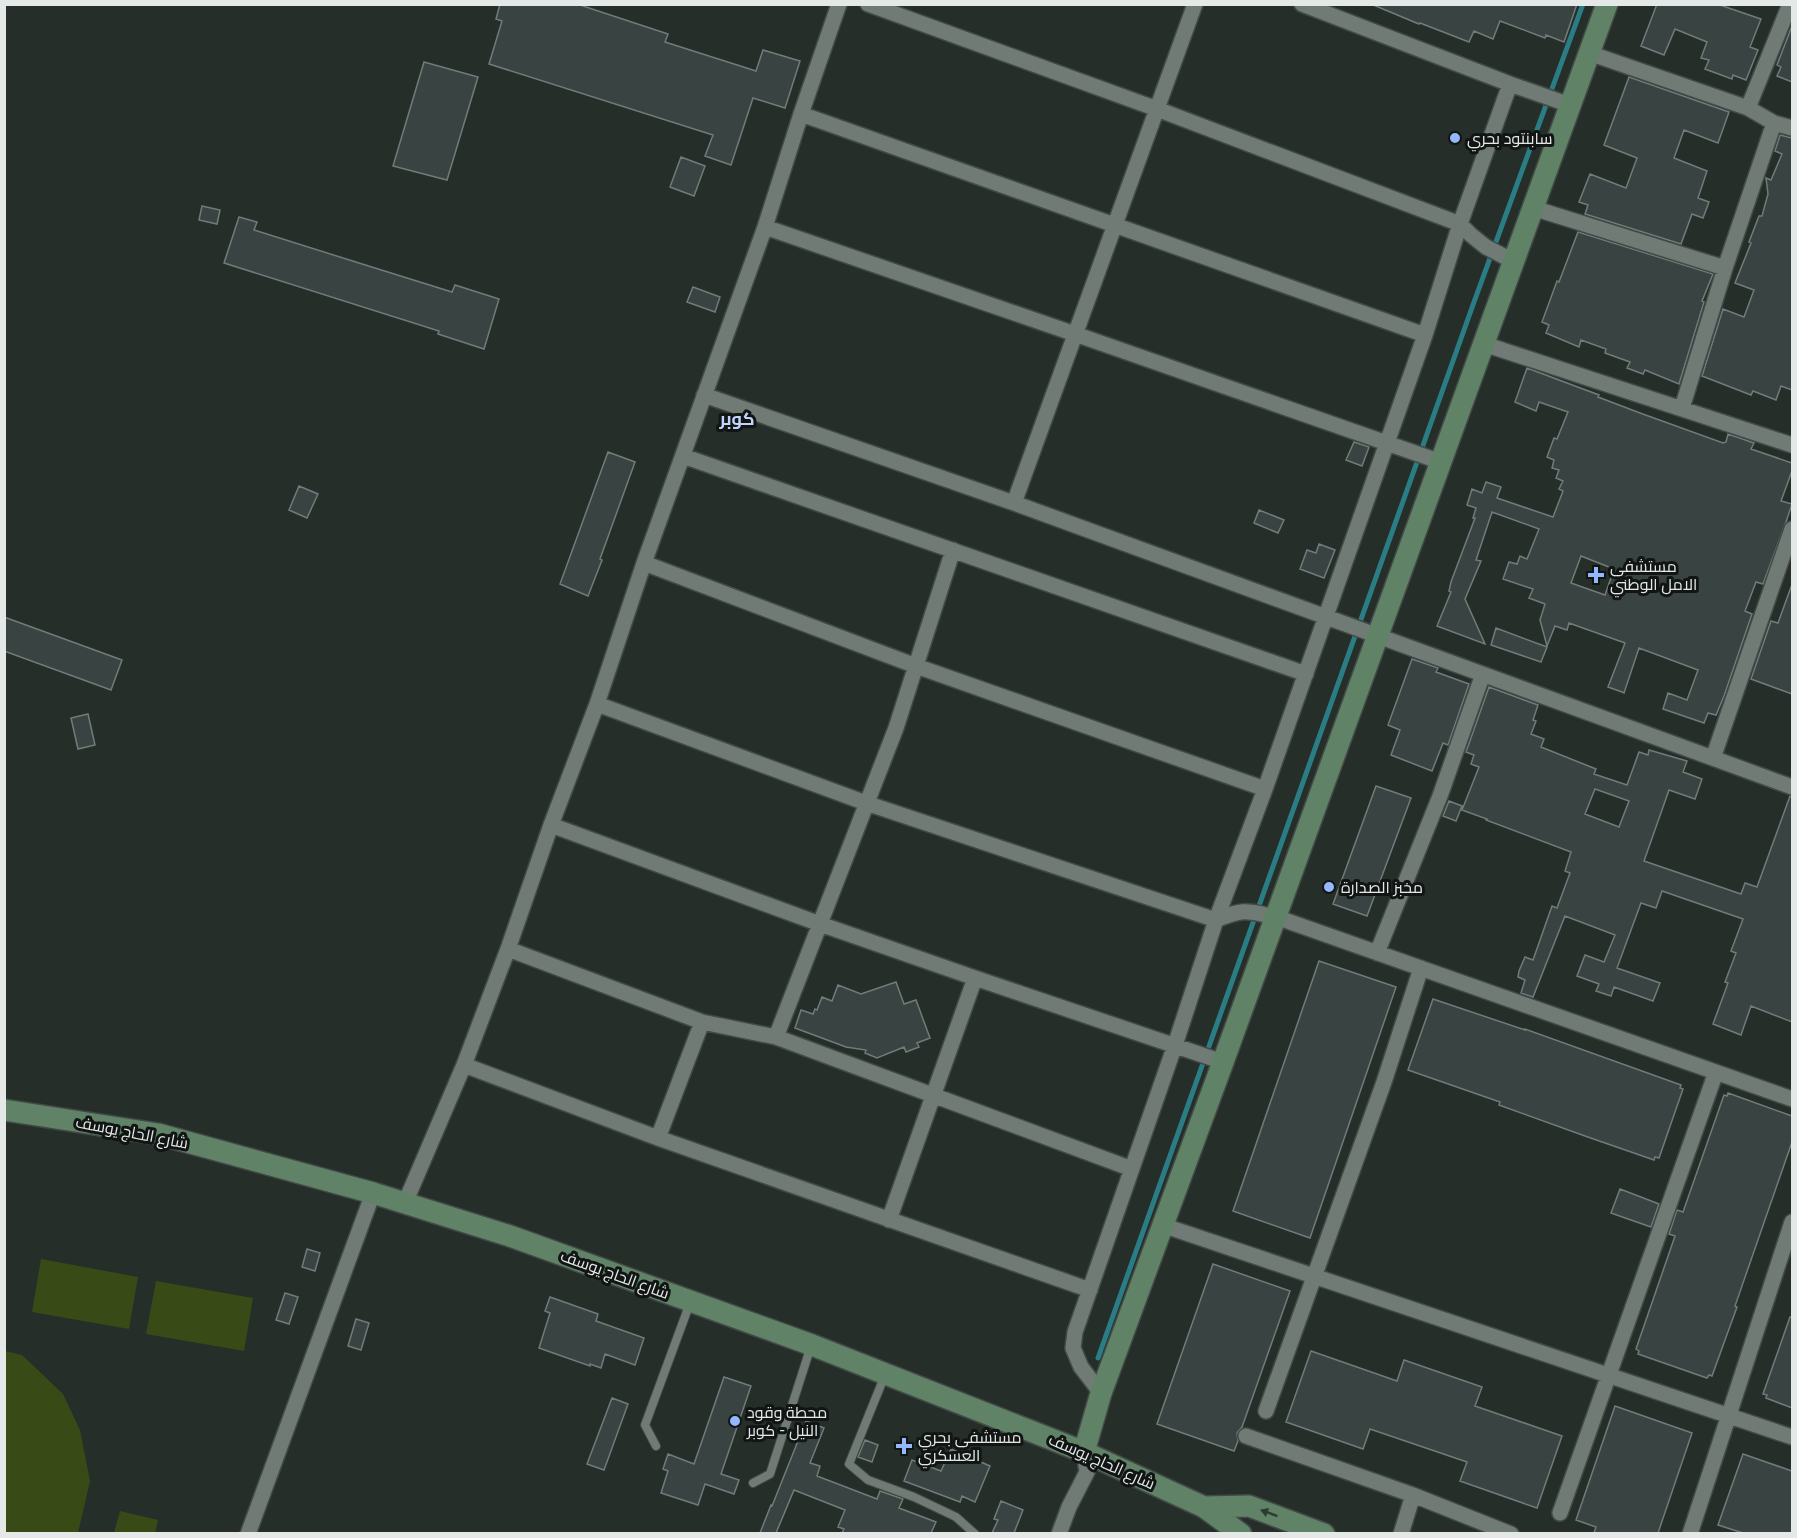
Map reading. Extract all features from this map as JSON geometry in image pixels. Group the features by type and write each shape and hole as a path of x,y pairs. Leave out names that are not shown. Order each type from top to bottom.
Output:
{"street":[{"path":"405,1203 464,1065 597,704 644,563 765,227 839,4"},
{"path":"868,4 1157,109 1461,224 1471,236 1507,258"},
{"path":"1014,503 1195,4"},
{"path":"1302,4 1564,103"},
{"path":"1059,1533 1069,1507 1088,1472 1084,1452 1101,1393 1219,1060 1271,915 1378,636 1435,459 1484,344 1507,258 1533,208 1564,103 1589,53 1607,4"},
{"path":"1748,108 1790,4"},
{"path":"1589,53 1748,108 1774,123 1792,128"},
{"path":"1101,1393 1081,1367 1073,1348 1075,1332 1216,920 1306,674 1510,84"},
{"path":"801,114 1425,335"},
{"path":"1682,408 1725,268 1774,123"},
{"path":"1533,208 1725,268"},
{"path":"765,227 1435,459"},
{"path":"1484,344 1792,445"},
{"path":"704,396 1014,503 1792,787"},
{"path":"683,456 1306,674"},
{"path":"1713,758 1792,529"},
{"path":"776,1037 896,728 953,550"},
{"path":"644,563 916,666 1265,789"},
{"path":"1377,953 1440,796 1483,674"},
{"path":"597,704 866,803 1216,920 1236,911 1271,915 1792,1098"},
{"path":"551,825 820,924 1219,1060"},
{"path":"508,949 702,1022 776,1037 1132,1169"},
{"path":"1266,1411 1384,1082 1421,968"},
{"path":"889,1220 975,978"},
{"path":"658,1138 702,1022"},
{"path":"464,1065 658,1138 1090,1290"},
{"path":"1560,1513 1716,1072"},
{"name":"شارع الحاج يوسف","path":"4,1110 158,1134 373,1193 510,1236 812,1345 1084,1452 1204,1507 1241,1533"},
{"path":"248,1533 373,1193"},
{"path":"1690,1533 1792,1222"},
{"path":"1162,1225 1792,1437"},
{"path":"1246,1436 1413,1495 1511,1533"},
{"path":"1401,1533 1413,1495"},
{"name":"شارع الحاج يوسف","path":"1204,1507 1249,1506 1324,1533"}],"lane":[{"path":"656,1446 645,1425 691,1302"},
{"path":"753,1483 770,1474 812,1345"},
{"path":"885,1374 849,1464 868,1480 914,1497 956,1517 975,1533"}],"green space":[{"path":"41,1259 138,1277 129,1329 32,1312"},
{"path":"156,1281 253,1298 244,1351 146,1334"},
{"path":"5,1351 22,1355 63,1394 80,1430 90,1481 78,1533 5,1533"},
{"path":"120,1511 158,1520 155,1533 114,1533"}],"building":[{"path":"500,4 577,4 668,34 665,42 756,71 763,50 800,61 785,108 753,98 731,165 705,156 713,135 489,64 502,21 496,19"},
{"path":"1371,4 1577,4 1564,42 1546,35 1545,38 1500,21 1493,39 1474,31 1469,42"},
{"path":"1657,4 1717,4 1761,19 1750,47 1758,50 1746,80 1733,75 1732,79 1705,69 1709,60 1701,58 1707,42 1675,29 1664,55 1641,46"},
{"path":"1792,26 1792,82 1777,76 1781,67 1777,65"},
{"path":"424,62 478,77 447,180 393,166"},
{"path":"1629,77 1729,112 1718,143 1684,130 1674,158 1707,171 1698,198 1709,202 1703,218 1692,214 1681,244 1585,214 1588,205 1579,202 1590,174 1626,188 1637,158 1604,145"},
{"path":"1780,135 1792,138 1792,390 1781,386 1776,400 1753,391 1751,395 1702,376 1723,309 1744,317 1754,290 1735,283 1759,216 1762,216 1768,194 1766,178 1771,180 1782,154 1775,151"},
{"path":"681,157 705,166 694,196 670,187"},
{"path":"202,206 220,210 217,224 199,220"},
{"path":"239,217 257,222 254,230 452,292 455,285 499,299 484,349 438,334 439,331 224,263"},
{"path":"1578,232 1713,274 1702,301 1704,302 1679,384 1645,370 1643,374 1627,368 1630,362 1605,353 1606,349 1581,340 1579,347 1546,333 1549,325 1542,322"},
{"path":"693,287 720,297 715,312 687,302"},
{"path":"1527,368 1723,443 1726,442 1728,434 1754,443 1751,449 1792,463 1792,471 1781,501 1792,504 1786,522 1763,584 1756,582 1745,611 1752,614 1724,696 1716,715 1708,713 1704,723 1663,709 1668,693 1687,700 1698,670 1639,648 1624,693 1608,687 1625,643 1569,623 1567,630 1555,626 1547,646 1540,620 1545,604 1529,598 1533,589 1503,579 1509,562 1517,564 1520,556 1527,559 1539,529 1492,512 1476,560 1481,561 1465,599 1485,644 1437,626 1451,592 1449,591 1451,582 1475,518 1473,518 1476,508 1467,505 1472,489 1482,493 1486,482 1501,487 1497,498 1553,517 1563,491 1559,489 1563,481 1556,478 1559,470 1552,468 1554,460 1547,457 1568,412 1539,402 1536,411 1515,402","holes":["1581,556 1614,569 1605,595 1571,583"]},
{"path":"1354,442 1369,447 1362,466 1346,460"},
{"path":"608,452 635,462 588,596 560,584"},
{"path":"299,486 318,494 307,518 289,510"},
{"path":"1259,510 1284,520 1278,533 1254,523"},
{"path":"1319,544 1335,550 1324,578 1300,569 1307,550 1316,553"},
{"path":"1791,587 1792,694 1751,679 1771,621 1778,623"},
{"path":"4,617 122,660 111,690 4,651"},
{"path":"1496,628 1547,647 1541,662 1491,645"},
{"path":"1412,659 1438,668 1436,672 1469,684 1448,745 1443,743 1432,771 1391,755 1400,730 1388,725"},
{"path":"1489,687 1538,705 1533,720 1536,721 1531,734 1544,739 1541,747 1596,769 1594,774 1627,785 1639,752 1648,755 1649,750 1687,761 1683,772 1702,779 1695,799 1669,790 1644,861 1741,894 1745,883 1757,887 1790,796 1792,797 1792,1022 1751,1006 1741,1035 1713,1024 1728,983 1725,982 1736,953 1731,951 1743,919 1662,891 1656,908 1641,903 1617,968 1660,983 1653,1001 1614,987 1611,996 1596,991 1599,984 1577,976 1585,955 1604,962 1615,935 1565,916 1533,997 1521,993 1525,980 1518,977 1519,971 1525,957 1533,960 1552,906 1557,908 1570,873 1565,871 1571,852 1462,810 1479,767 1471,764 1474,755 1466,752","holes":["1595,789 1629,801 1619,827 1585,814"]},
{"path":"88,714 95,745 78,749 71,718"},
{"path":"1376,786 1411,798 1367,916 1333,904"},
{"path":"1449,801 1462,806 1456,821 1443,816"},
{"path":"1319,961 1396,987 1310,1238 1233,1211"},
{"path":"896,982 904,1004 916,1000 930,1038 917,1043 919,1047 906,1052 904,1047 877,1058 865,1053 866,1050 846,1047 795,1028 801,1010 813,1014 822,997 832,1001 838,985 861,994"},
{"path":"1433,999 1681,1085 1680,1088 1683,1089 1659,1158 1655,1157 1654,1160 1585,1136 1499,1105 1500,1102 1408,1070"},
{"path":"1728,1093 1792,1116 1792,1142 1735,1306 1737,1307 1712,1376 1709,1375 1707,1378 1638,1354 1639,1351 1636,1349 1675,1236 1669,1234 1677,1210 1683,1212 1724,1095 1727,1096"},
{"path":"1620,1189 1659,1204 1651,1227 1611,1213"},
{"path":"307,1249 320,1253 315,1271 302,1267"},
{"path":"1213,1264 1290,1291 1242,1427 1237,1433 1238,1441 1234,1451 1157,1424"},
{"path":"285,1293 298,1297 289,1324 276,1320"},
{"path":"550,1297 598,1314 596,1321 644,1338 635,1365 605,1354 601,1368 539,1348 550,1313 545,1311"},
{"path":"1790,1317 1792,1317 1792,1408 1766,1398 1767,1395 1763,1394"},
{"path":"356,1319 369,1323 361,1350 348,1346"},
{"path":"1311,1351 1397,1381 1404,1360 1482,1387 1475,1406 1562,1436 1537,1508 1460,1481 1467,1462 1370,1429 1363,1449 1286,1422"},
{"path":"724,1377 751,1386 721,1474 739,1480 734,1494 705,1484 698,1505 661,1493 668,1471 663,1469 668,1454 694,1464"},
{"path":"612,1398 628,1404 604,1470 587,1464"},
{"path":"1615,1406 1692,1433 1658,1533 1594,1533 1596,1527 1576,1520"},
{"path":"806,1421 824,1428 810,1463 820,1466 817,1476 877,1499 880,1491 903,1499 899,1508 936,1522 931,1533 842,1533 844,1529 838,1527 845,1510 794,1490 776,1533 760,1533"},
{"path":"865,1440 878,1445 872,1462 858,1457"},
{"path":"951,1449 990,1466 975,1502 962,1496 960,1502 904,1481 912,1460 941,1471"},
{"path":"1743,1454 1792,1471 1792,1533 1743,1533 1718,1525"},
{"path":"1001,1501 1023,1510 1014,1533 992,1533 998,1520 994,1519"}],"waterway":[{"path":"1098,1358 1474,302 1583,4"}],"place":[{"name":"سابنتود بحري","path":"1455,138"},
{"name":"مستشفى الامل الوطني","path":"1596,575"},
{"name":"مخبز الصدارة","path":"1329,887"},
{"name":"محطة وقود النيل - كوبر","path":"735,1421"},
{"name":"مستشفى بحري العسكري","path":"904,1446"}],"district":[{"name":"كوبر","path":"737,419"}]}
